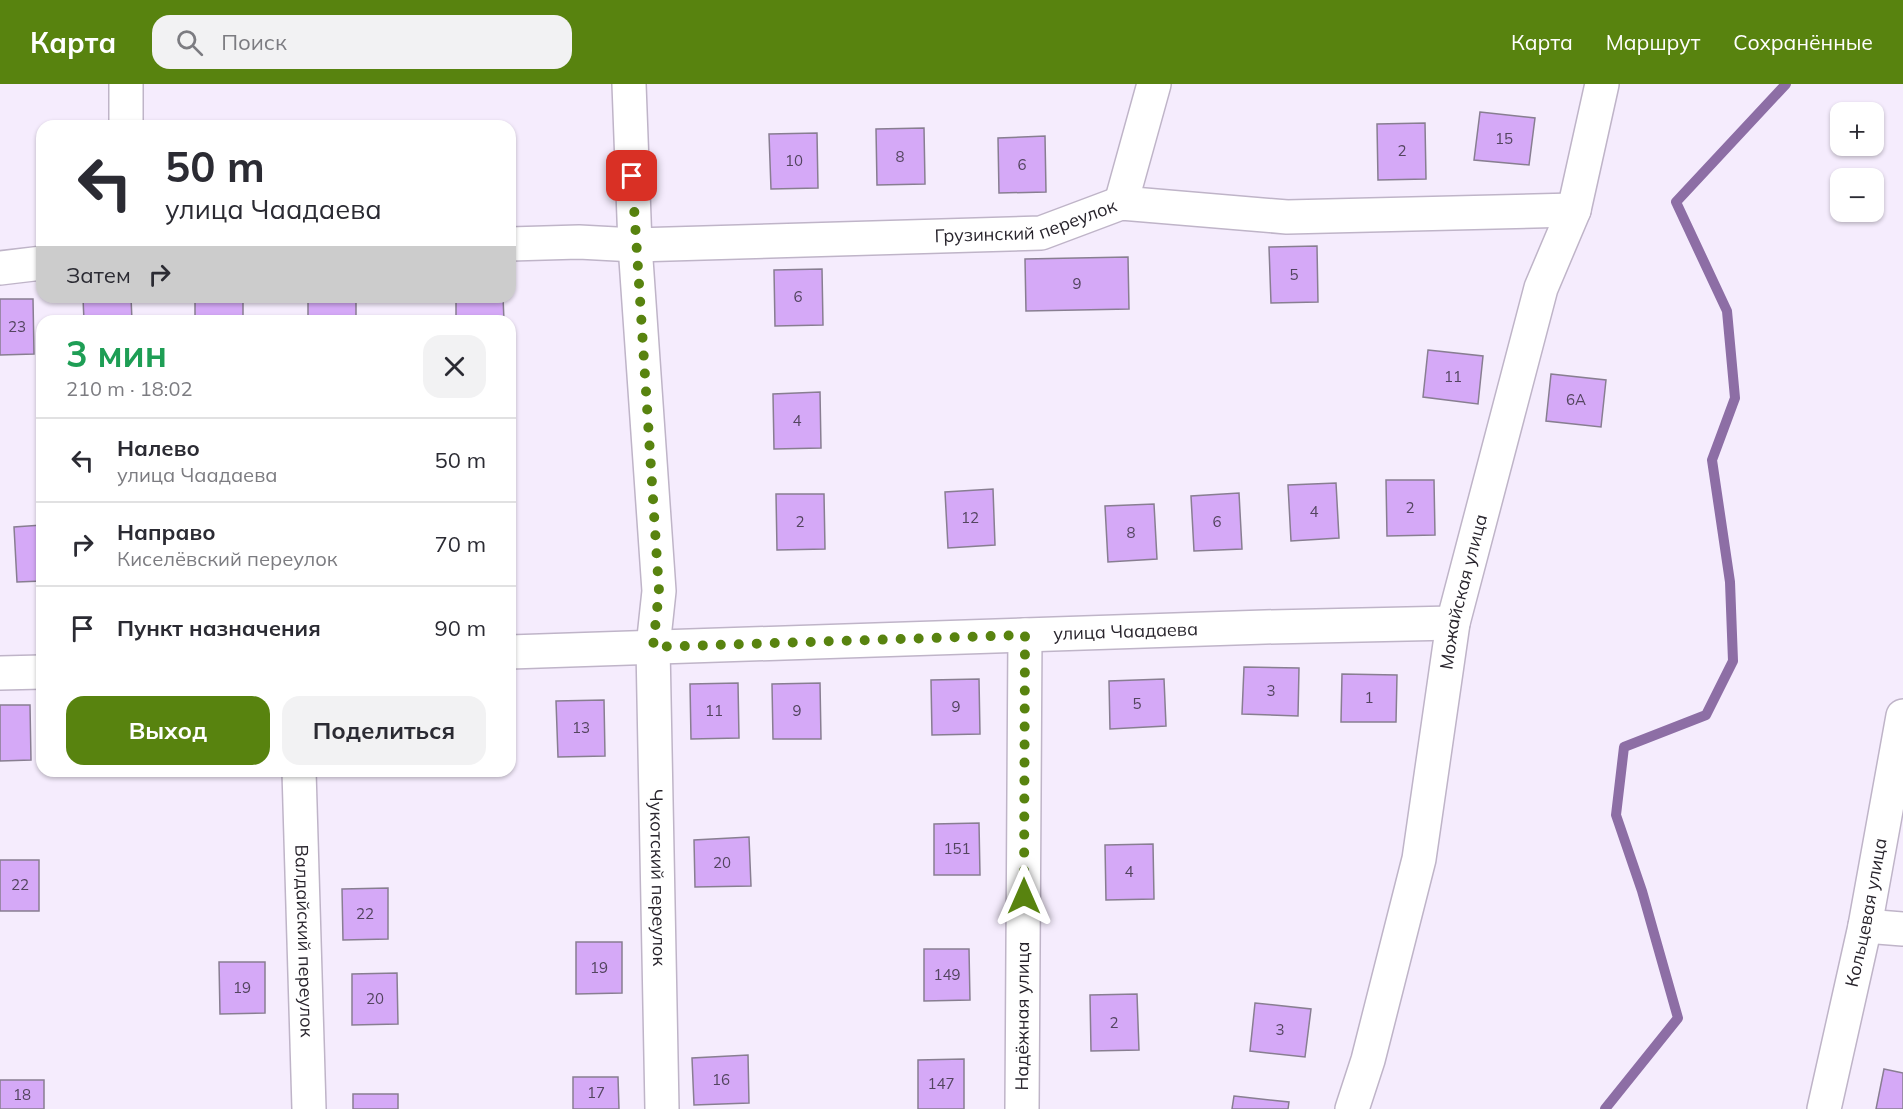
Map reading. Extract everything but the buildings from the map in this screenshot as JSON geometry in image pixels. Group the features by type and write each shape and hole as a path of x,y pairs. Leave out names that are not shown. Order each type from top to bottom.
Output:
{"street":[{"path":"126,84 126,120"},
{"name":"Чукотский переулок","path":"628,84 635,246 659,591 653,647 662,1109"},
{"path":"1121,203 1155,84"},
{"name":"Можайская улица","path":"1352,1109 1368,1060 1419,859 1453,623 1541,288 1574,210 1602,84"},
{"name":"Грузинский переулок","path":"516,244 579,242 635,246 1041,233 1121,203 1287,217 1574,210"},
{"path":"0,268 36,264"},
{"name":"улица Чаадаева","path":"516,652 1453,623"},
{"name":"Надёжная улица","path":"1022,1109 1025,635"},
{"path":"0,673 36,672"},
{"name":"Кольцевая улица","path":"1824,1109 1865,926 1903,716"},
{"name":"Валдайский переулок","path":"299,777 309,1109"},
{"path":"1865,926 1903,929"}],"waterway":[{"path":"1605,1109 1678,1018 1642,891 1616,815 1624,747 1706,715 1733,661 1730,582 1712,460 1735,398 1727,311 1676,202 1786,84"}],"route":[{"path":"632,176 659,591 653,647 1025,635 1024,896"}]}
